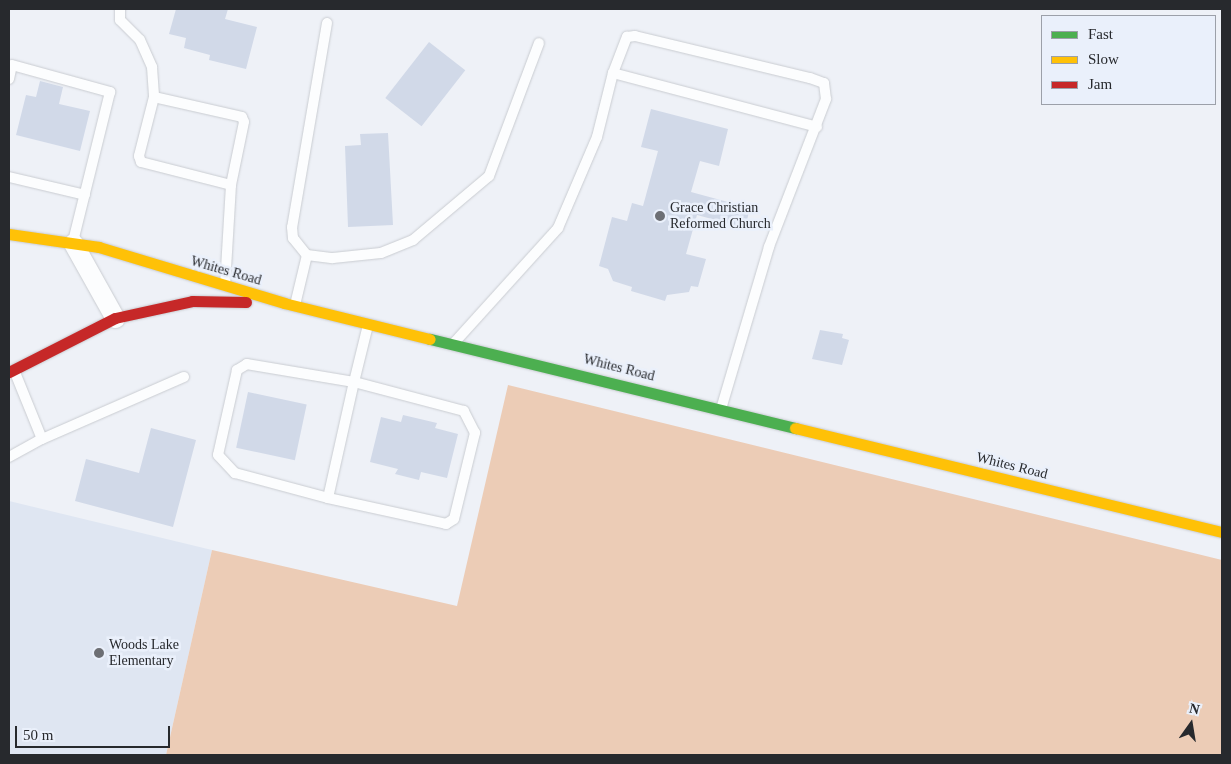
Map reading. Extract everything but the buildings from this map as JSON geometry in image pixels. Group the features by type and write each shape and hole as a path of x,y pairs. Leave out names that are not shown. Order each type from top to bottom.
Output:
{"street":[{"name":"Whites Road","path":"9,234 98,246 289,304 369,321 1222,532"},
{"path":"73,243 115,318"},
{"path":"11,370 115,318 192,301 289,304"}],"lane":[{"path":"120,9 120,20 140,40 152,67 154,97 138,156 141,162 230,184"},
{"path":"327,23 292,227 293,238 307,255 333,258 381,253 413,240 489,176 539,43"},
{"path":"454,342 558,228 597,138 612,73 622,43 627,38 635,36 810,78 827,87 817,127 769,247 721,409"},
{"path":"9,79 12,65 110,92 73,243"},
{"path":"612,73 817,127"},
{"path":"154,97 242,117 244,122 230,184 225,286"},
{"path":"9,177 84,195"},
{"path":"289,304 307,255"},
{"path":"328,498 369,321"},
{"path":"247,364 354,382 464,411 475,433 454,519 446,524 328,498 235,474 218,455 237,370 247,364"},
{"path":"11,370 42,439"},
{"path":"9,457 42,439 184,377"}],"shaded area":[{"path":"508,385 1222,560 1222,755 166,755 212,550 457,606"},
{"name":"Woods Lake Elementary","path":"9,501 212,550 166,755 9,755"}],"traffic: fast":[{"path":"430,339 795,428"}],"traffic: slow":[{"path":"9,234 99,247 284,303 430,339"},
{"path":"795,428 1222,532"}],"traffic: jam":[{"path":"9,372 115,318 192,301 246,302"}],"place":[{"name":"Grace Christian Reformed Church","path":"660,216"},
{"name":"Woods Lake Elementary","path":"99,653"}]}
